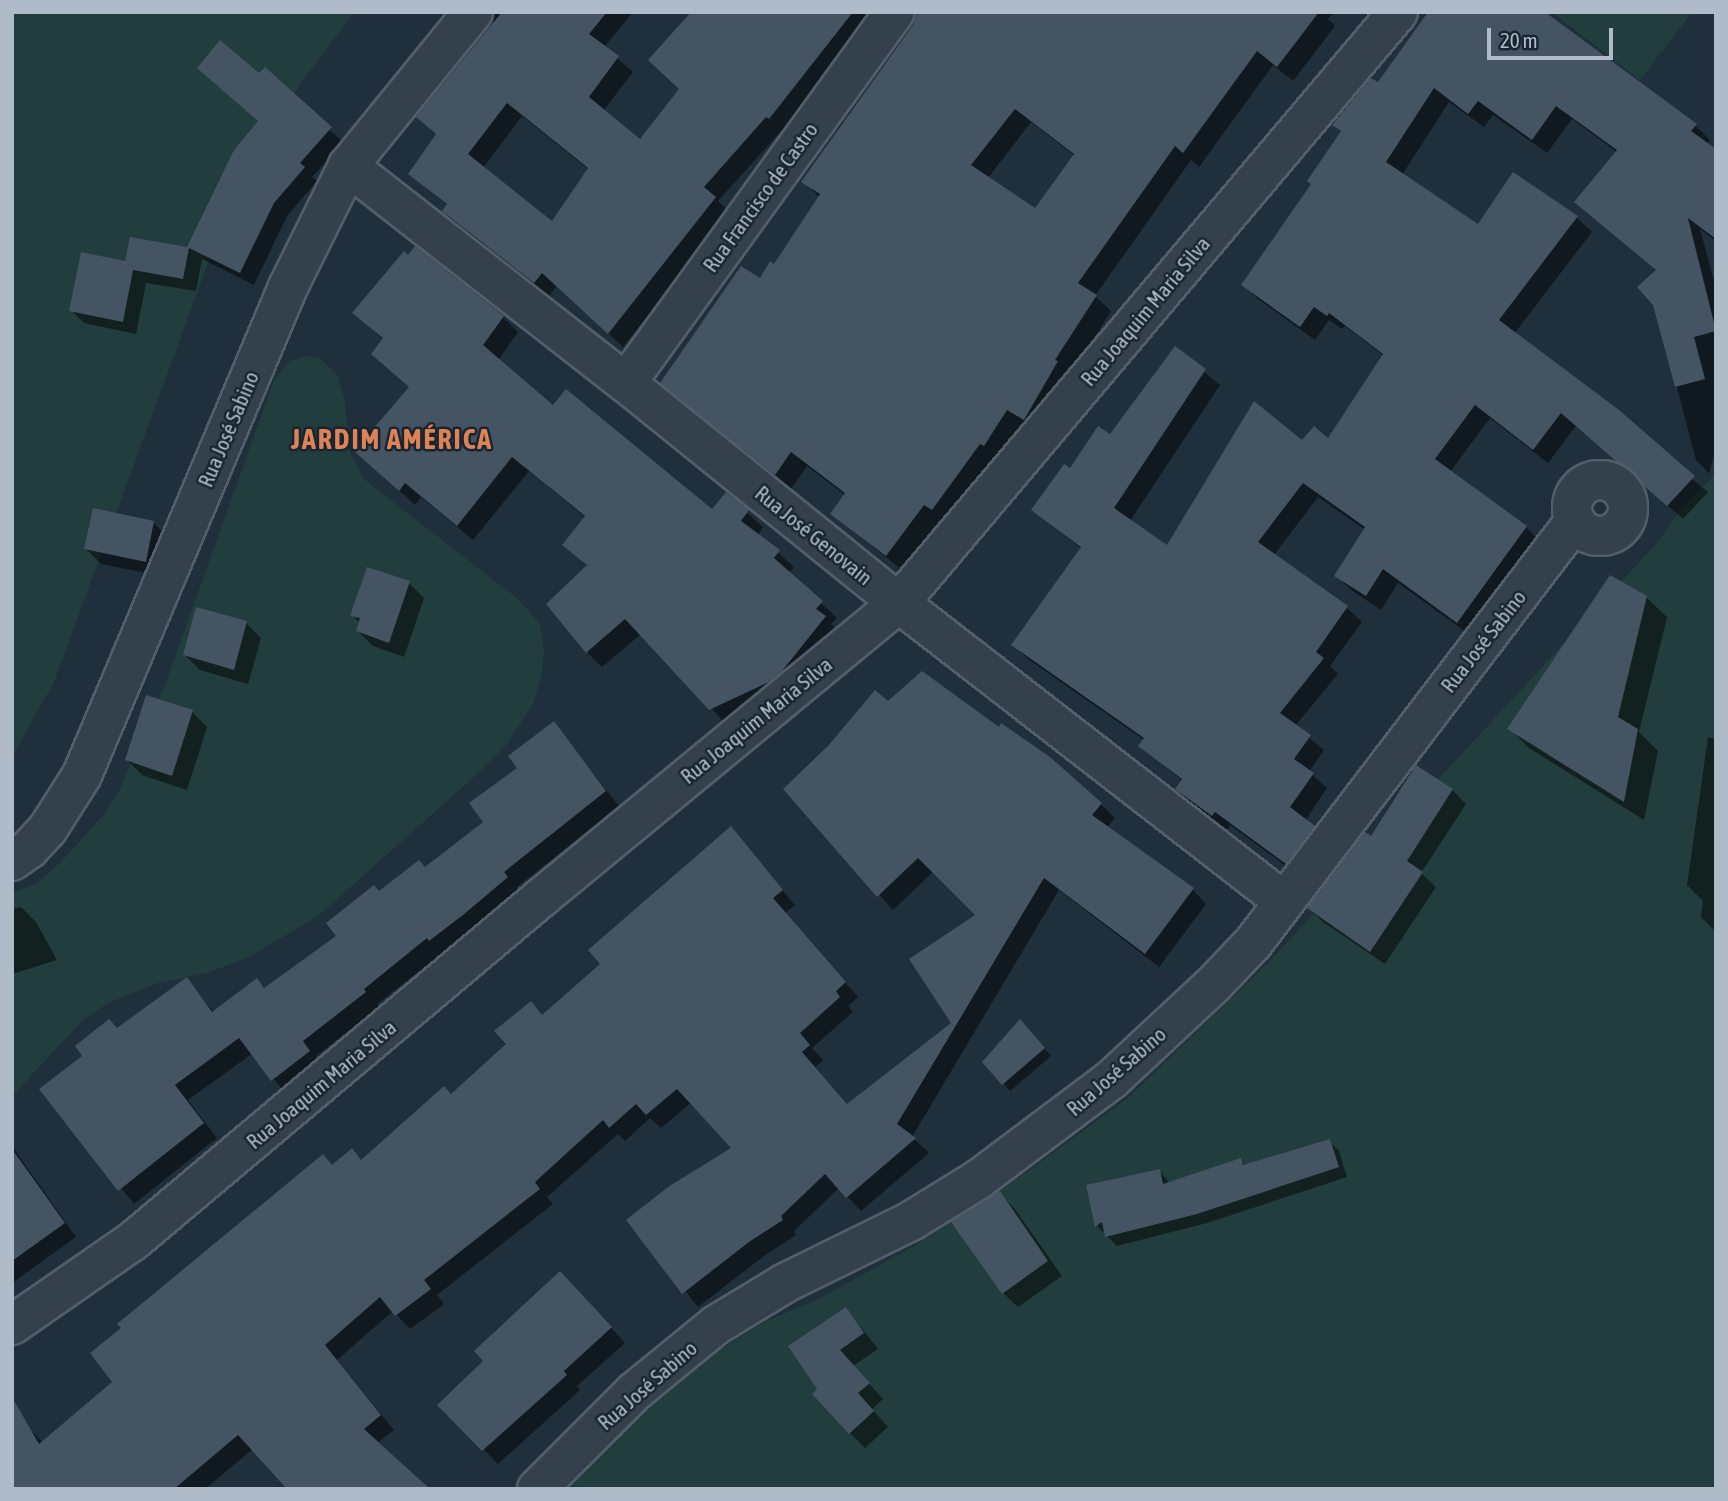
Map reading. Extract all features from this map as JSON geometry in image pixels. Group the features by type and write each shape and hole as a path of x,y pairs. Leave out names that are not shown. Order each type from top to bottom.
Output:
{"street":[{"name":"Rua José Sabino","path":"12,861 29,849 47,830 65,806 82,775 288,288 348,166 473,12"},
{"name":"Rua Francisco de Castro","path":"626,383 895,12"},
{"name":"Rua Joaquim Maria Silva","path":"12,1325 133,1241 552,888 899,603 1398,12"},
{"name":"Rua José Genovain","path":"348,166 626,383 899,603 1283,901"},
{"name":"Rua José Sabino","path":"537,1489 634,1392 716,1325 785,1283 911,1221 979,1179 1111,1080 1214,984 1253,943 1575,521"}],"green space":[{"path":"12,12 354,12 300,84 233,195 54,682 12,757"},
{"path":"1551,12 1692,12 1640,80"},
{"path":"306,356 319,358 337,374 345,401 349,450 365,480 518,599 540,624 544,650 542,674 533,704 506,745 474,777 318,916 249,957 207,973 158,983 108,1003 83,1020 12,1096 12,894 38,882 60,863 104,814 119,791 165,685 274,380 290,361"},
{"path":"1716,474 1716,1489 576,1489 566,1475 676,1377 764,1322 819,1299 914,1246 1024,1174 1128,1098 1269,962 1656,544 1686,503"}],"building":[{"path":"502,12 607,12 589,34 619,56 589,97 640,139 679,89 648,60 691,12 853,12 769,119 766,117 704,187 716,197 608,334 542,273 534,283 442,211 447,204 408,174 436,134 416,117","holes":["507,103 588,168 552,221 468,154"]},
{"path":"917,12 1319,12 1277,67 1257,51 1183,153 1175,146 1078,283 1097,295 1055,360 1058,361 1024,420 1007,410 984,446 980,444 932,510 924,505 886,556 830,514 845,493 791,452 775,475 660,383 741,266 760,278 770,261 774,264 820,194 801,182 913,25","holes":["1015,109 1074,154 1035,208 971,165"]},
{"path":"1428,12 1545,12 1697,124 1691,131 1716,149 1716,239 1688,218 1716,331 1694,337 1705,379 1675,387 1653,305 1637,287 1656,270 1574,202 1617,150 1556,106 1532,140 1478,101 1468,114 1434,88 1386,162 1478,224 1513,172 1578,216 1499,320 1619,410 1695,476 1667,506 1561,413 1533,450 1475,405 1435,459 1527,526 1457,623 1383,569 1366,596 1334,576 1365,527 1303,483 1258,542 1348,606 1316,652 1324,658 1280,713 1311,735 1294,759 1314,773 1290,807 1315,826 1286,864 1215,812 1212,816 1175,789 1182,779 1138,746 1144,738 1011,645 1081,547 1031,510 1064,464 1070,468 1098,426 1110,434 1175,346 1206,369 1114,508 1167,545 1254,401 1302,440 1314,426 1328,438 1383,354 1329,313 1327,316 1314,307 1300,327 1241,285 1311,184 1307,181 1341,131 1332,125 1371,78 1378,82"},
{"path":"220,40 259,73 265,67 332,127 300,163 305,167 274,203 240,273 189,248 183,279 133,270 123,322 69,311 81,252 125,261 130,237 187,247 234,150 258,121 197,68"},
{"path":"415,246 504,316 483,345 553,405 566,389 712,509 726,492 749,510 741,521 780,550 774,558 823,601 816,609 826,616 782,671 769,682 709,710 625,619 586,653 546,604 587,565 562,545 585,516 512,457 457,526 405,483 399,491 354,451 409,387 371,354 383,338 352,313 404,251 408,255"},
{"path":"93,508 154,521 146,562 84,549"},
{"path":"367,567 410,581 389,643 356,631 360,618 350,616"},
{"path":"1610,575 1647,596 1618,717 1638,729 1624,802 1507,729"},
{"path":"196,607 247,621 234,670 183,655"},
{"path":"922,671 999,727 1001,723 1050,757 1102,803 1092,815 1194,888 1145,954 1044,878 897,1124 916,1138 846,1198 825,1174 781,1216 783,1220 749,1242 682,1294 626,1220 668,1187 731,1148 677,1089 646,1115 636,1104 609,1128 603,1120 535,1182 540,1189 424,1280 431,1289 395,1316 380,1297 325,1345 381,1415 364,1429 430,1489 287,1489 238,1435 174,1489 12,1489 12,1397 39,1444 112,1382 90,1353 121,1328 117,1324 323,1154 332,1165 352,1148 361,1160 444,1086 451,1094 506,1044 494,1031 531,1001 542,1015 600,964 588,950 731,826 783,890 773,898 846,982 836,991 840,997 800,1033 810,1045 802,1052 847,1104 951,1023 909,959 975,915 918,858 877,897 783,789 828,746 875,690 888,701"},
{"path":"146,695 193,710 172,776 125,760"},
{"path":"554,721 606,791 504,872 508,877 463,915 429,941 427,938 364,989 366,992 303,1041 310,1051 271,1081 239,1038 175,1085 204,1123 118,1191 39,1089 82,1056 75,1046 109,1019 117,1028 187,977 212,1012 257,978 264,988 336,936 326,923 374,885 379,891 419,860 425,867 483,822 469,803 517,768 508,756"},
{"path":"1416,765 1453,789 1407,861 1423,872 1370,952 1307,908 1365,832 1371,836"},
{"path":"1020,1019 1045,1048 1002,1085 982,1062"},
{"path":"1330,1139 1339,1167 1197,1214 1105,1237 1102,1222 1095,1227 1086,1185 1160,1169 1163,1184 1241,1158 1243,1165"},
{"path":"12,1149 65,1223 12,1261"},
{"path":"1000,1191 1048,1261 1002,1294 951,1222"},
{"path":"560,1271 612,1327 564,1371 567,1375 482,1451 437,1405 483,1361 474,1351"},
{"path":"846,1307 864,1333 840,1350 870,1383 858,1393 874,1411 849,1434 812,1394 817,1389 788,1346"}],"district":[{"name":"JARDIM AMÉRICA","path":"392,439"}]}
